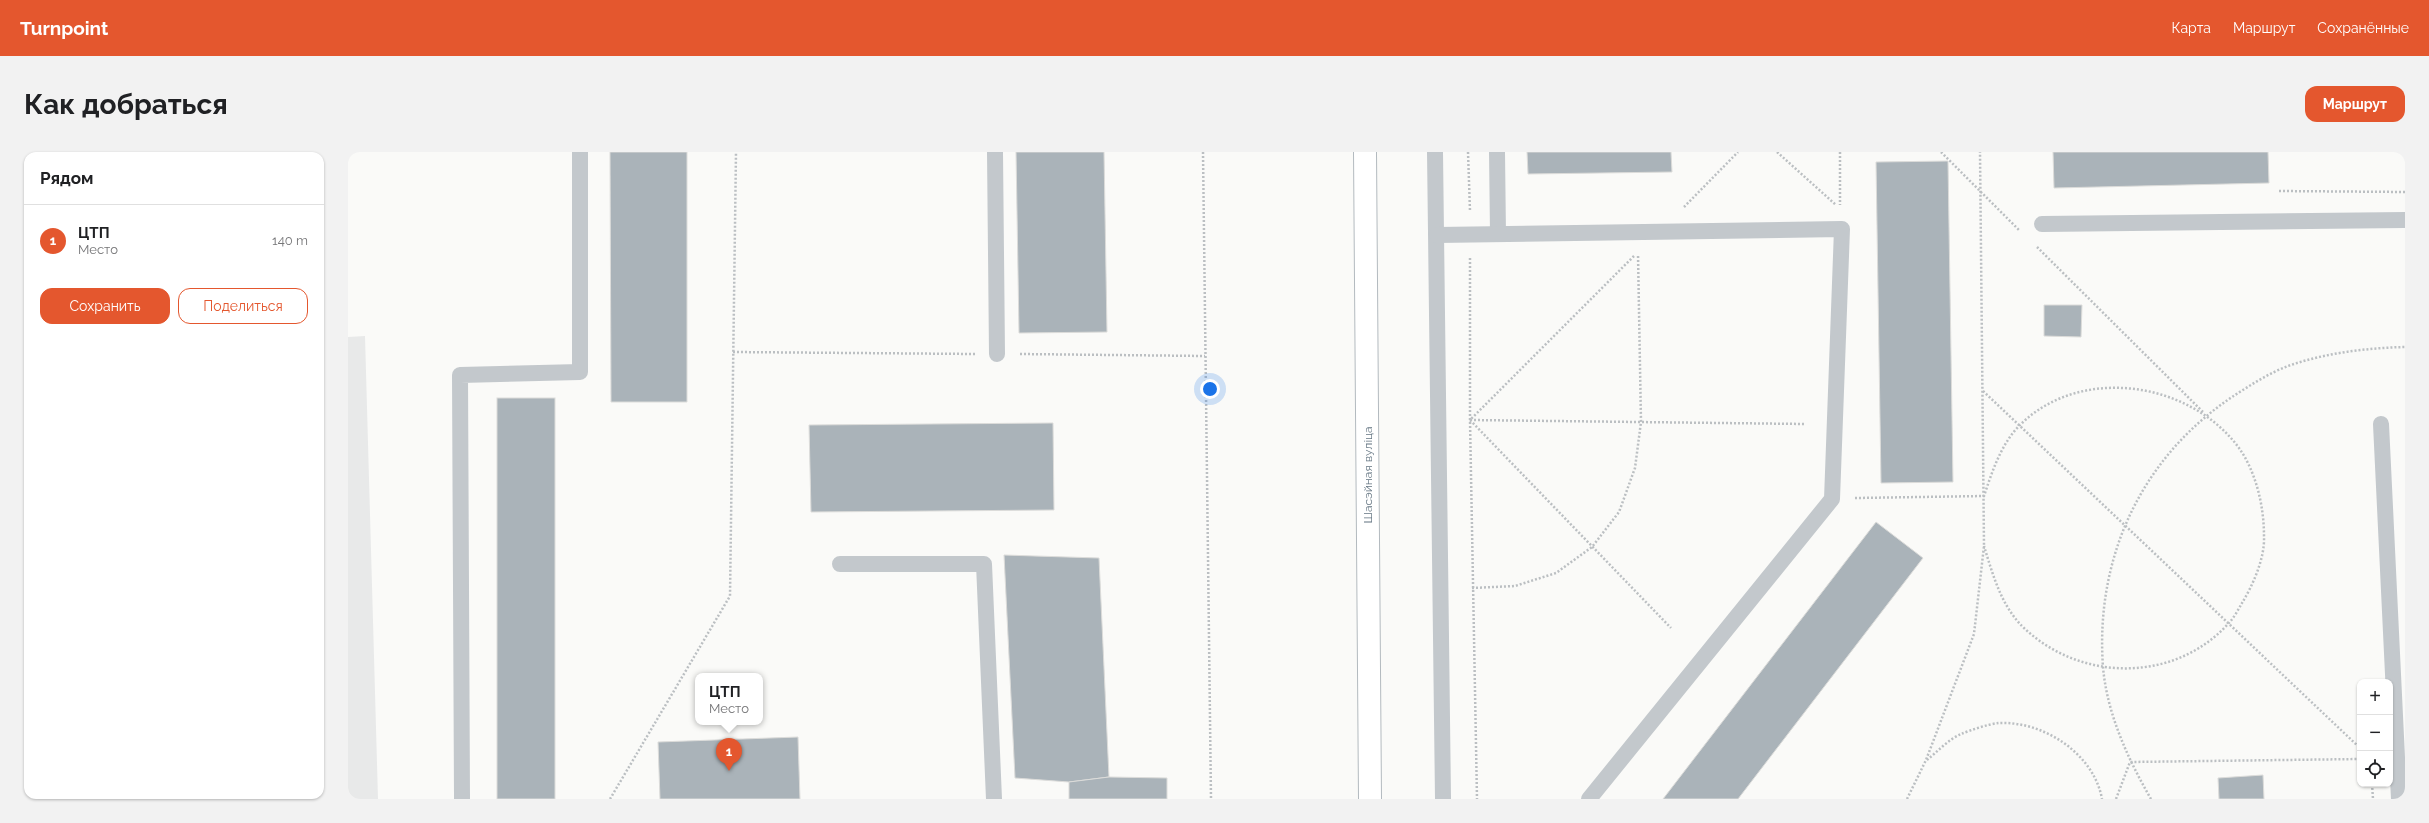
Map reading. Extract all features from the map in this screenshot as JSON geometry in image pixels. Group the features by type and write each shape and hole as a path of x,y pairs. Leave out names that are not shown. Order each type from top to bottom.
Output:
{"main road":[{"name":"Шасэйная вуліца","path":"1365,152 1370,799"}],"lane":[{"path":"462,799 460,375 580,372 580,152"},
{"path":"995,152 997,354"},
{"path":"1435,152 1443,799"},
{"path":"1497,152 1498,234"},
{"path":"2042,224 2405,220"},
{"path":"1437,235 1659,233 1842,229 1832,499 1589,799"},
{"path":"2381,424 2398,799"},
{"path":"840,564 984,564 994,799"}],"path":[{"path":"610,799 730,596 736,152"},
{"path":"1203,152 1211,799"},
{"path":"1468,152 1470,234 1472,588 1477,799"},
{"path":"1659,233 1738,152"},
{"path":"1777,152 1840,208 1840,152"},
{"path":"1941,152 2020,230"},
{"path":"1907,799 1926,760 1974,634 1984,546 1980,152"},
{"path":"2279,191 2405,192"},
{"path":"1984,546 1997,590 2023,627 2060,654 2103,668 2149,668 2192,652 2228,624 2254,584 2265,538 2259,491 2239,448 2031,241"},
{"path":"1470,420 1638,252 1641,422 1635,468 1619,512 1592,547 1556,573 1515,586 1472,588"},
{"path":"2151,799 2130,762 2114,719 2103,668 2103,624 2108,575 2125,525 2144,486 2172,449 2206,414 2245,388 2288,366 2334,354 2381,348 2405,347"},
{"path":"733,352 1205,356"},
{"path":"1984,496 1998,458 2019,425 2053,400 2095,388 2138,389 2164,394 2206,414"},
{"path":"1983,391 2357,745"},
{"path":"1470,420 1805,424"},
{"path":"1470,420 1671,628"},
{"path":"1832,499 1984,496"},
{"path":"1926,760 1960,734 1999,723 2039,729 2076,752 2099,785 2102,799"},
{"path":"2130,762 2357,759"},
{"path":"2116,799 2130,762"},
{"path":"2372,787 2373,799"}],"shaded area":[{"path":"365,336 378,799 348,799 348,337"}],"building":[{"path":"610,152 687,152 687,402 611,402"},
{"path":"1016,152 1104,152 1107,332 1019,333"},
{"path":"1527,152 1671,152 1672,172 1528,174"},
{"path":"2053,152 2268,152 2269,183 2054,188"},
{"path":"1948,161 1953,482 1881,483 1876,162"},
{"path":"2044,305 2082,305 2081,337 2044,336"},
{"path":"497,398 555,398 555,799 497,799"},
{"path":"1053,423 1054,510 811,512 809,425"},
{"path":"1876,522 1923,558 1738,799 1663,799"},
{"path":"1004,555 1099,558 1109,777 1069,782 1015,778"},
{"path":"798,737 800,799 660,799 658,742"},
{"path":"2263,775 2264,799 2219,799 2218,778"},
{"path":"1109,777 1167,778 1167,799 1069,799 1069,782"}],"place":[{"name":"ЦТП","path":"729,771"}]}
